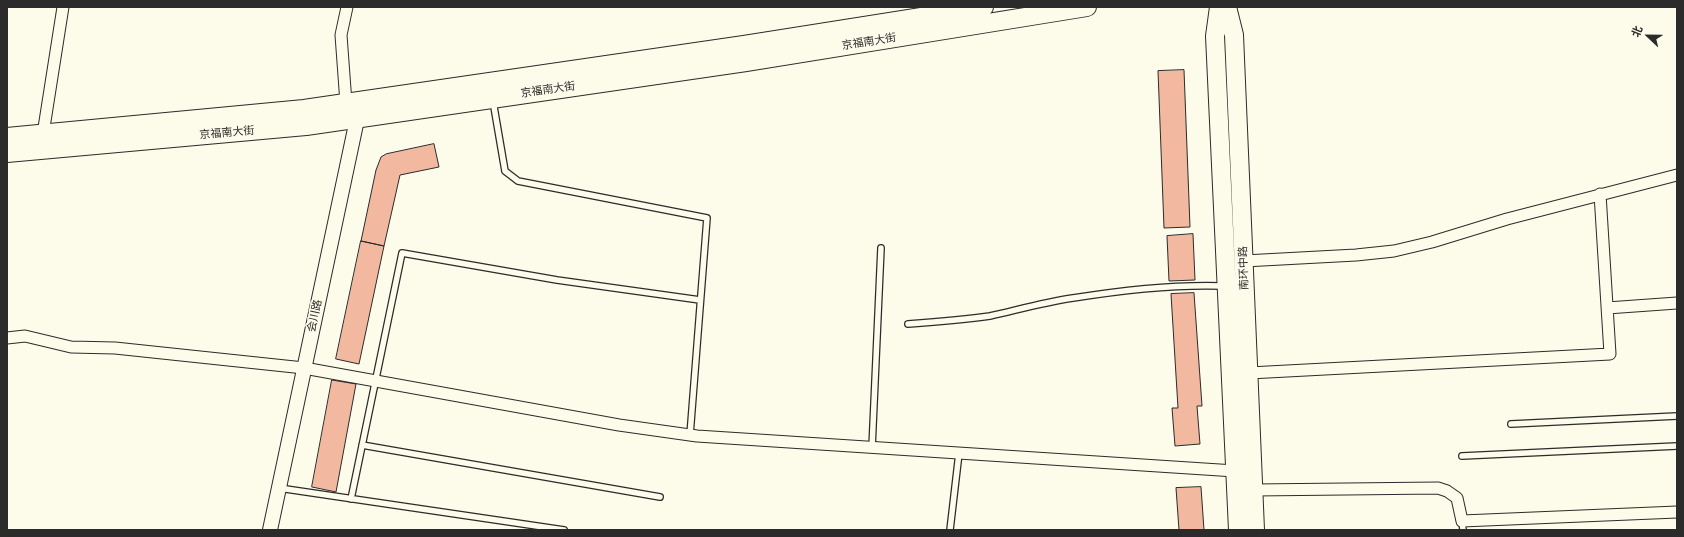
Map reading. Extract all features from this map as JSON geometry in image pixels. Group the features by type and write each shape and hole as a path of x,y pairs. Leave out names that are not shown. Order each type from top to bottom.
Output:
{"highway":[{"name":"京福南大街","path":"7,154 298,126 355,108 984,7"},
{"name":"京福南大街","path":"7,137 304,109 355,108 493,98 746,62 1087,7"},
{"name":"南环中路","path":"1219,7 1215,36 1238,530"},
{"name":"南环中路","path":"1227,7 1234,35 1255,530"}],"street":[{"path":"43,134 63,7"},
{"path":"348,7 341,35 355,108"},
{"name":"会川路","path":"270,530 304,368 355,108"},
{"path":"1244,261 1356,256 1394,251 1432,242 1507,219 1600,194 1677,175"},
{"path":"1249,372 1610,354 1600,194"},
{"path":"1607,308 1677,303"},
{"path":"7,338 25,336 72,347 115,348 304,368 620,426 690,435 1235,471"},
{"path":"1254,490 1438,488 1447,491 1457,498 1463,526 1677,512"}],"lane":[{"path":"493,98 505,172 518,181 707,218 690,435"},
{"path":"872,448 881,248"},
{"path":"351,499 402,253 557,280 700,300"},
{"path":"908,324 952,321 990,316 1072,298 1158,287 1190,285 1226,286"},
{"path":"1511,424 1677,416"},
{"path":"362,445 660,497"},
{"path":"1462,456 1677,446"},
{"path":"950,530 959,453"},
{"path":"279,488 564,530"}],"building":[{"path":"1184,70 1190,227 1164,228 1158,71"},
{"path":"434,144 439,167 400,175 384,246 361,241 376,170 381,157 386,154"},
{"path":"1193,234 1195,280 1169,281 1167,236"},
{"path":"361,241 384,246 359,364 336,359"},
{"path":"1194,293 1202,406 1197,406 1200,444 1175,446 1172,408 1178,408 1171,294"},
{"path":"332,380 356,384 336,492 312,487"},
{"path":"1201,487 1204,530 1179,530 1176,488"}]}
